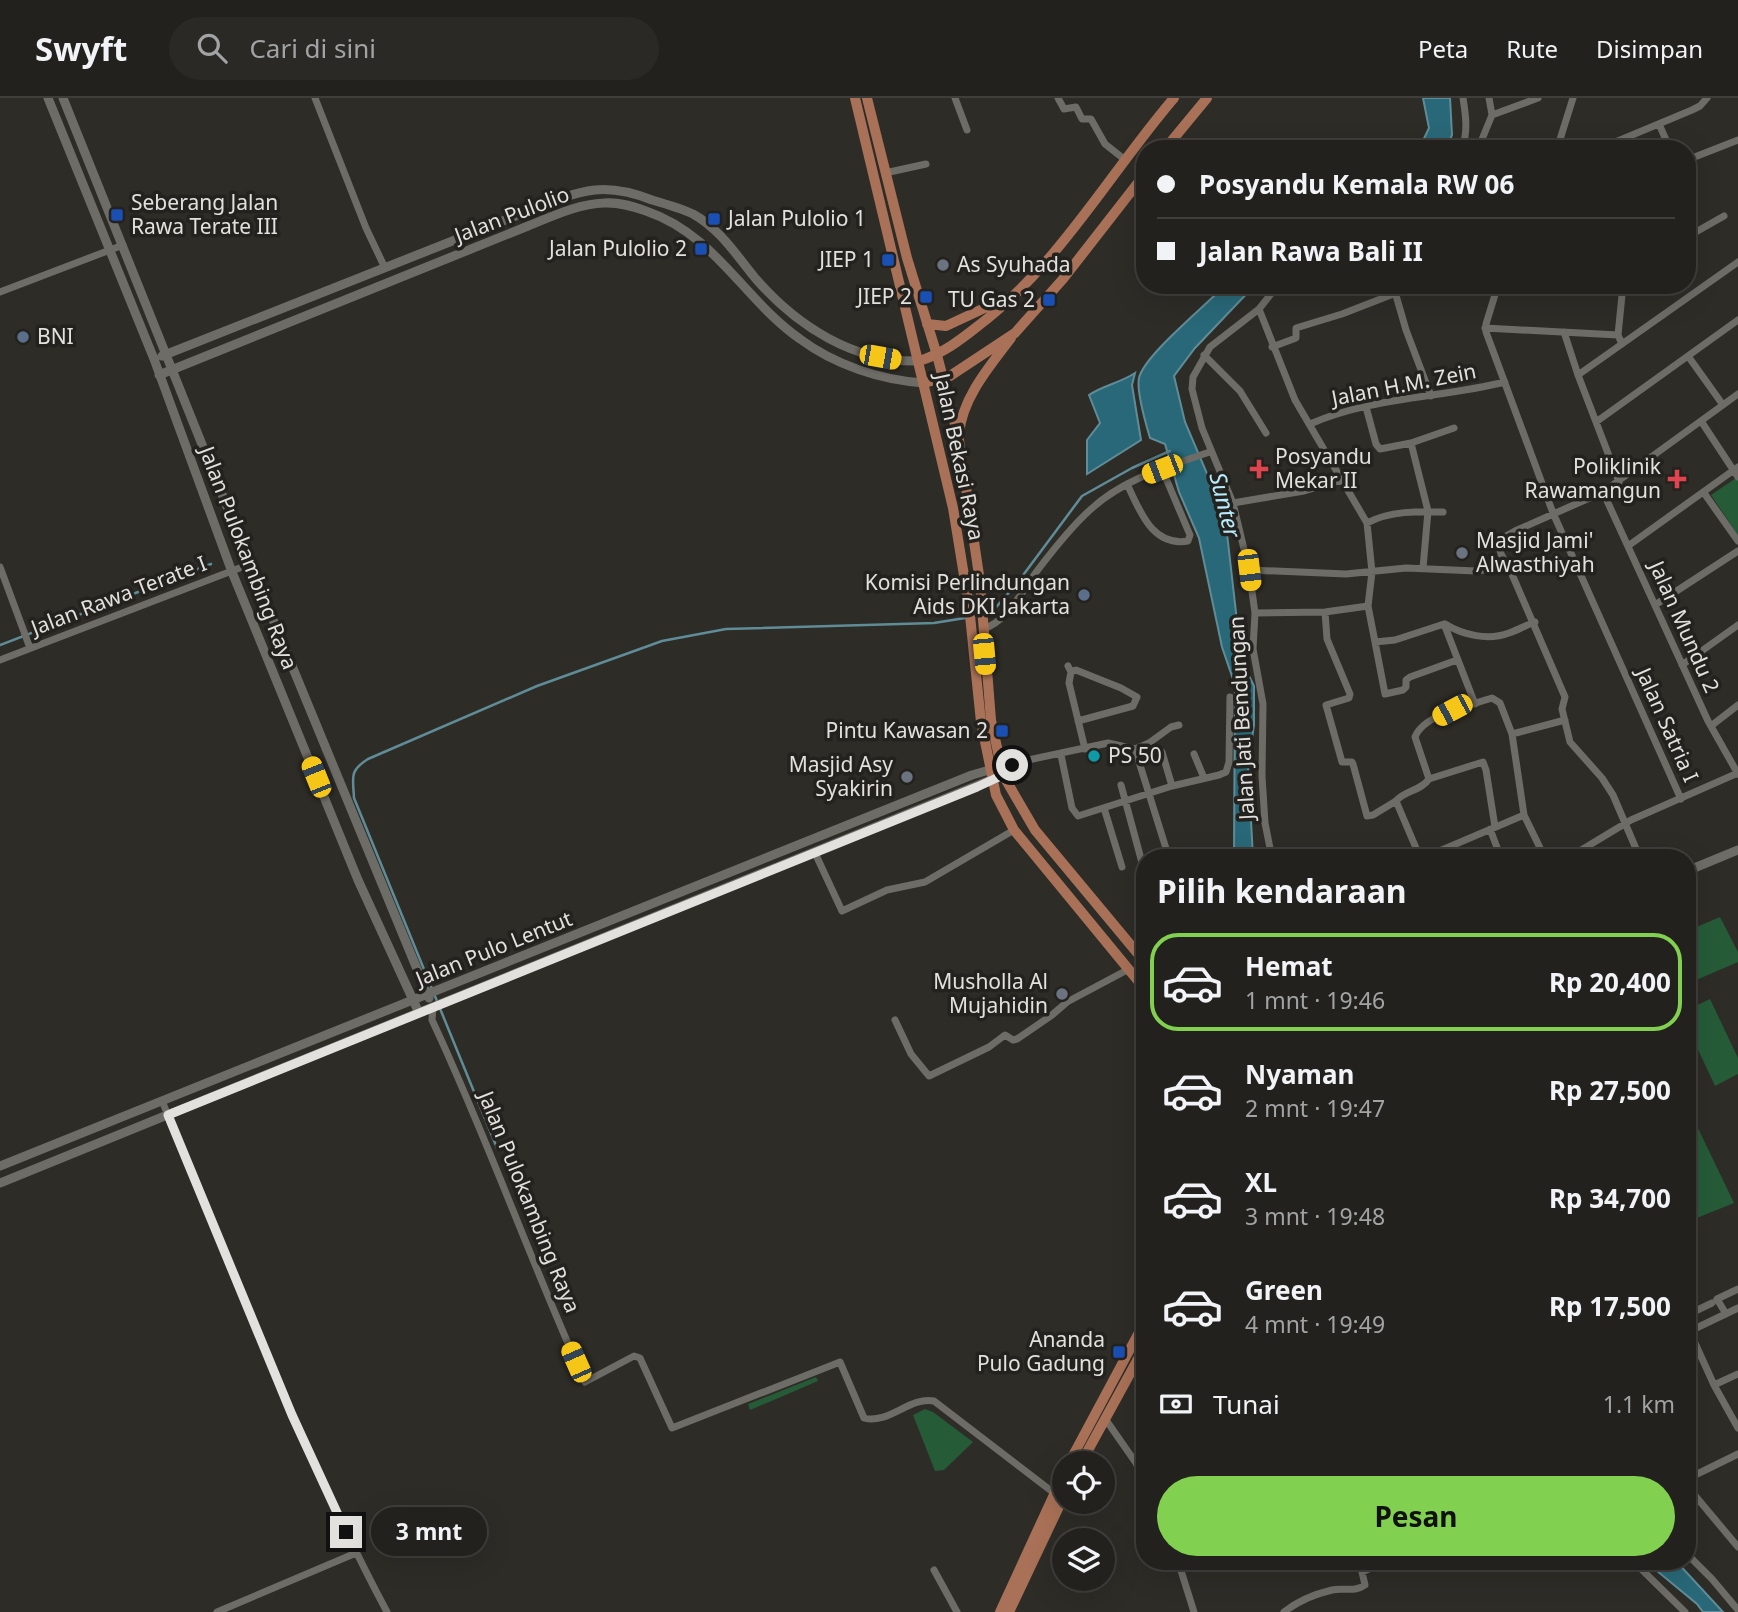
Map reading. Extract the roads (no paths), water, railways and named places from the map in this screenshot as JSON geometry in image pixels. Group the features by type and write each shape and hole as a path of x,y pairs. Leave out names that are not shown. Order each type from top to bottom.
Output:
{"main road":[{"name":"Jalan Bekasi Raya","path":"855,98 891,219 937,355 959,440 980,582 974,605"},
{"name":"Jalan Bekasi Raya","path":"867,98 885,173 891,219 919,360 979,628 981,722 999,771 1025,816 1136,951"},
{"path":"1140,140 1174,98"},
{"path":"1172,140 1207,98"},
{"path":"919,360 937,355 978,327 1018,293 1045,264 1136,145"},
{"path":"959,440 965,406 990,365 1014,333 1063,279 1136,185"},
{"path":"927,324 946,326 1018,293"},
{"path":"924,383 943,379 1014,333"},
{"name":"Jalan Bekasi Raya","path":"999,771 1003,813 1014,830 1136,978"},
{"path":"1075,1451 1136,1338"},
{"path":"1088,1451 1136,1363"},
{"path":"1000,1612 1052,1509"},
{"path":"1009,1612 1028,1560"}],"street":[{"name":"Jalan Pulokambing Raya","path":"48,98 154,359 232,572 358,880 419,1013"},
{"name":"Jalan Pulokambing Raya","path":"64,98 250,564 429,994 434,1007 432,1020 484,1135 509,1203 585,1382 634,1356 640,1358 672,1427 840,1362 864,1418 873,1420 922,1400 934,1401 1052,1489"},
{"path":"316,98 366,228 385,268"},
{"path":"955,98 967,130"},
{"path":"1058,98 1064,110 1076,107 1082,118 1091,119 1105,144 1125,159"},
{"path":"1463,98 1467,124 1465,140"},
{"path":"1482,140 1492,116 1489,98"},
{"path":"1492,116 1538,98"},
{"path":"1560,140 1573,98"},
{"path":"1620,140 1700,106 1707,98"},
{"path":"1659,124 1666,140"},
{"path":"1696,156 1738,140"},
{"path":"885,173 926,164"},
{"name":"Jalan Pulolio","path":"154,359 523,213 576,193 598,190 635,194 694,215 724,239 757,279 797,318 817,332 859,352 903,361 919,360"},
{"name":"Jalan Pulolio","path":"159,375 582,205 607,203 627,204 666,218 700,240 780,324 832,359 855,369 924,383"},
{"path":"523,213 528,226"},
{"path":"1696,232 1724,216"},
{"path":"485,228 491,241"},
{"path":"0,292 123,245"},
{"path":"1696,292 1738,262"},
{"path":"747,289 757,279"},
{"name":"Jalan Jati Bendungan","path":"1270,849 1265,822 1263,704 1253,649 1255,613 1249,570 1233,503 1208,453 1192,389 1193,377 1210,347 1259,309 1271,294"},
{"path":"1272,347 1296,338 1295,328 1342,314 1384,294"},
{"path":"1395,294 1431,396"},
{"path":"1495,294 1485,328 1618,335"},
{"path":"1622,294 1618,335 1622,344"},
{"path":"1578,375 1693,294"},
{"path":"1259,309 1295,400 1367,523 1372,572 1368,606 1385,694 1403,690 1410,677 1457,660"},
{"path":"1596,422 1738,320"},
{"name":"Jalan Satria I","path":"1485,328 1553,513 1681,799"},
{"path":"1564,332 1619,482"},
{"path":"855,369 859,352"},
{"path":"1204,355 1240,391 1266,433"},
{"path":"1688,356 1723,405"},
{"name":"Jalan H.M. Zein","path":"1310,424 1330,415 1366,407 1505,382"},
{"path":"1636,849 1602,778 1570,742 1562,709 1565,696 1535,622 1506,567 1499,543 1504,537 1603,492 1738,394"},
{"path":"1366,407 1376,444 1380,449 1411,443 1454,428"},
{"path":"1628,546 1736,472 1701,421"},
{"path":"1411,443 1428,511 1423,568"},
{"path":"979,628 995,623 1012,606 1062,539 1085,514 1127,484 1208,453"},
{"path":"1127,484 1151,528 1171,542 1188,541 1190,535 1164,468"},
{"path":"1233,503 1304,491 1342,480"},
{"name":"Jalan Mundu 2","path":"1603,492 1710,726 1738,774"},
{"path":"1704,493 1738,541"},
{"path":"1367,523 1390,515 1443,512"},
{"path":"1655,605 1738,551"},
{"name":"Jalan Rawa Terate I","path":"0,660 28,644 250,564"},
{"path":"1249,570 1346,574 1423,568 1476,571 1506,567"},
{"path":"0,568 28,644"},
{"path":"1255,613 1325,612 1368,606"},
{"path":"1325,612 1327,639 1350,694 1349,698 1326,706 1342,762 1353,764 1368,817 1402,795 1419,788 1429,779 1481,762 1486,770 1492,828 1498,849"},
{"path":"1375,642 1395,640 1444,624 1471,635 1495,637 1535,622"},
{"path":"1444,624 1475,704"},
{"path":"1682,665 1738,625"},
{"path":"1078,721 1133,706 1135,694 1070,669 1069,683 1078,721 1085,749"},
{"path":"1061,755 1076,815 1219,775 1227,770 1230,751 1230,696"},
{"path":"1429,779 1415,737 1421,726 1452,710 1492,698 1500,703 1512,734 1524,815 1541,849"},
{"path":"1710,726 1738,705"},
{"path":"1512,734 1565,720"},
{"path":"999,771 1107,743 1135,749 1179,725"},
{"path":"1135,749 1166,849"},
{"path":"1162,752 1172,786"},
{"path":"1195,754 1204,778"},
{"name":"Jalan Pulo Lentut","path":"0,1166 440,989 999,771"},
{"name":"Jalan Pulo Lentut","path":"0,1183 815,853 999,771"},
{"path":"1583,849 1626,823 1738,774"},
{"path":"1121,785 1138,849"},
{"path":"1396,801 1416,849"},
{"path":"1104,808 1122,867"},
{"path":"1444,849 1524,815"},
{"path":"815,853 842,911 887,890 925,882 1014,830"},
{"path":"1454,845 1456,849"},
{"path":"1696,867 1738,850"},
{"path":"895,1020 911,1054 927,1076 989,1047 1005,1035 1013,1040 1017,1039 1052,1016 1067,1002 1129,969"},
{"path":"419,1013 432,1020"},
{"path":"162,1101 292,1415 356,1553 387,1612"},
{"path":"1726,1314 1717,1299 1738,1289"},
{"path":"1696,1311 1712,1303"},
{"path":"1696,1329 1738,1308"},
{"path":"1696,1345 1738,1428"},
{"path":"1714,1385 1738,1374"},
{"path":"1106,1420 1136,1463"},
{"path":"1696,1475 1738,1454"},
{"path":"1696,1497 1738,1547"},
{"path":"217,1612 356,1553"},
{"path":"1696,1563 1738,1610"},
{"path":"934,1570 957,1612"},
{"path":"1181,1570 1194,1612"},
{"path":"1284,1612 1295,1604 1336,1589 1352,1591 1363,1588 1365,1585 1362,1572 1366,1570"},
{"path":"1642,1570 1685,1612"}],"water":[{"path":"1423,98 1450,98 1452,135 1450,140 1423,140 1429,128"},
{"path":"1215,294 1246,294 1195,348 1174,376 1185,422 1225,516 1238,630 1245,668 1254,686 1254,725 1248,766 1253,849 1234,849 1235,685 1222,647 1199,538 1179,492 1165,444 1150,438 1139,391 1139,378 1143,368 1177,330"},
{"path":"1135,373 1132,385 1141,440 1087,474 1087,440 1100,423 1089,395"},
{"path":"1656,1570 1684,1570 1723,1612 1703,1612"}],"waterway":[{"path":"986,614 991,613 1018,582 1082,496 1132,468 1170,451"},
{"path":"0,645 211,564"},
{"path":"497,1148 354,798 353,775 358,767 368,759 537,686 662,641 726,629 934,623 965,618"}],"place":[{"name":"Seberang Jalan Rawa Terate III","path":"117,215"},
{"name":"Jalan Pulolio 1","path":"714,219"},
{"name":"Jalan Pulolio 2","path":"701,249"},
{"name":"JIEP 1","path":"888,260"},
{"name":"As Syuhada","path":"943,265"},
{"name":"JIEP 2","path":"926,297"},
{"name":"TU Gas 2","path":"1049,300"},
{"name":"BNI","path":"23,337"},
{"name":"Posyandu Mekar II","path":"1259,469"},
{"name":"Poliklinik Rawamangun","path":"1677,479"},
{"name":"Masjid Jami' Alwasthiyah","path":"1462,553"},
{"name":"Komisi Perlindungan Aids DKI Jakarta","path":"1084,595"},
{"name":"Pintu Kawasan 2","path":"1002,731"},
{"name":"PS 50","path":"1094,756"},
{"name":"Masjid Asy Syakirin","path":"907,777"},
{"name":"Musholla Al Mujahidin","path":"1062,994"},
{"name":"Ananda Pulo Gadung","path":"1119,1352"}],"water label":[{"name":"Sunter","path":"1225,505"}]}
